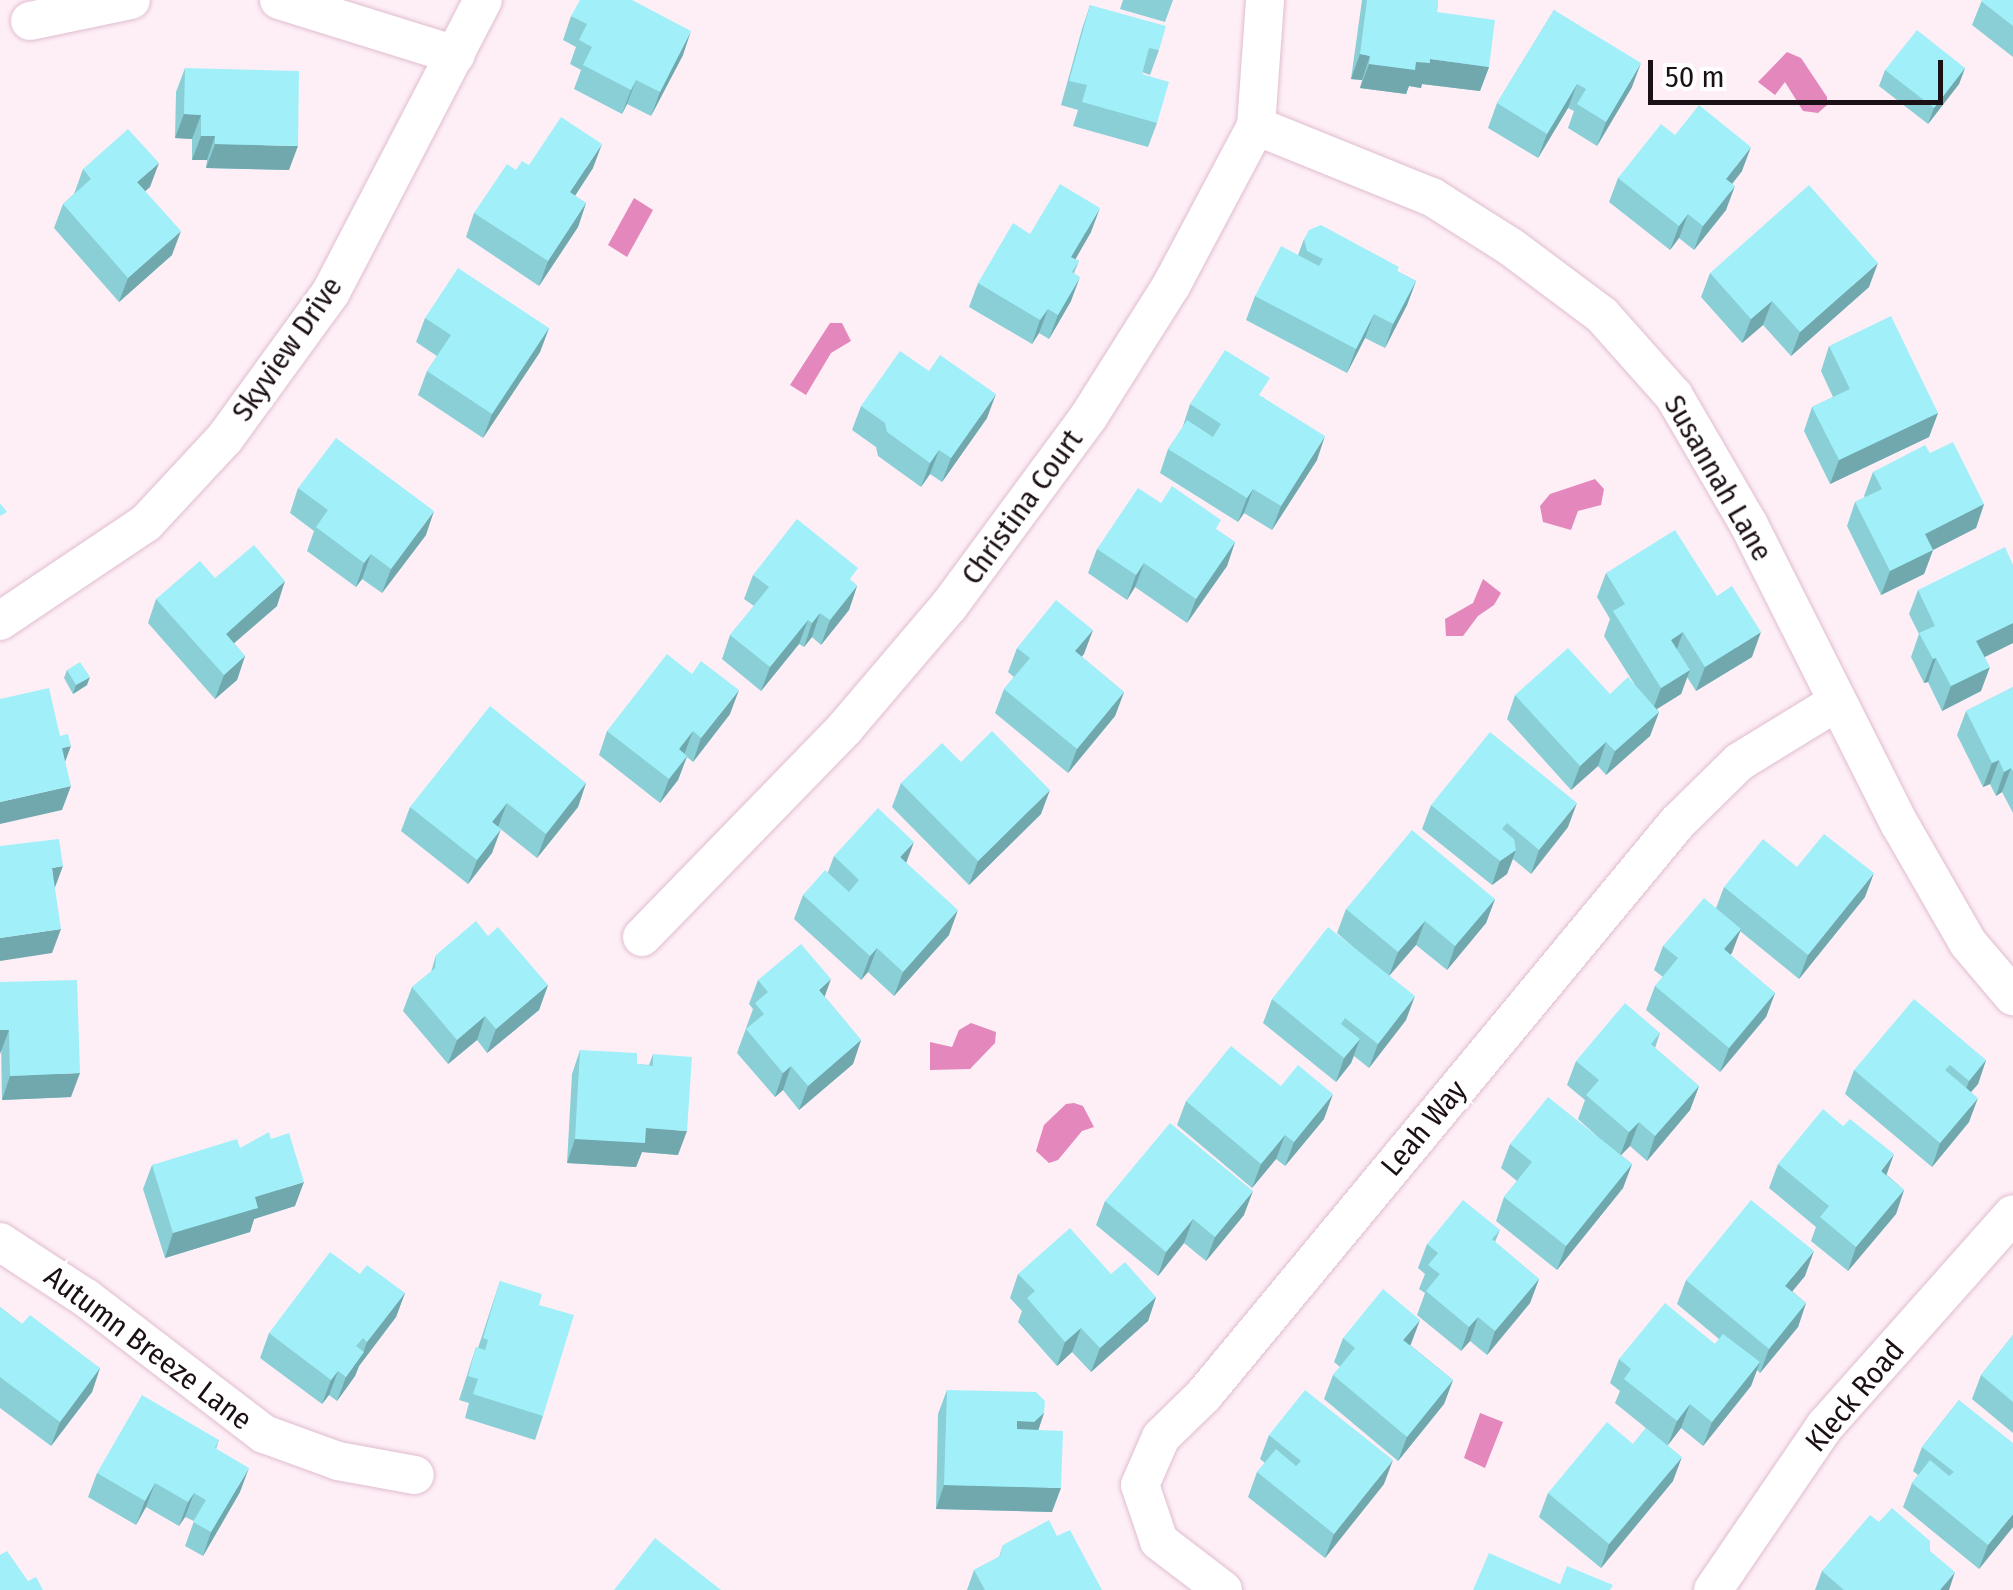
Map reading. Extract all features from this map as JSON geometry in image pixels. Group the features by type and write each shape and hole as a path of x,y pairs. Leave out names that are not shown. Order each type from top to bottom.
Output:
{"street":[{"path":"30,21 131,0"},
{"path":"280,0 456,56"},
{"name":"Skyview Drive","path":"0,620 146,523 225,438 331,292 482,0"},
{"name":"Christina Court","path":"642,937 846,728 949,606 1090,416 1171,286 1256,126 1265,0"},
{"name":"Susannah Lane","path":"1256,126 1432,197 1511,247 1602,315 1674,396 1749,525 1837,702 1968,942 2013,996"},
{"name":"Leah Way","path":"1223,1590 1159,1541 1140,1485 1161,1437 1204,1395 1677,823 1739,762 1837,702"},
{"name":"Kleck Road","path":"1713,1590 1825,1426 2013,1214"},
{"name":"Autumn Breeze Lane","path":"0,1242 86,1298 264,1434 338,1461 415,1475"}],"shaded area":[{"path":"1787,52 1801,58 1827,97 1827,105 1818,113 1803,111 1785,82 1775,95 1758,82"},
{"path":"634,198 653,210 627,257 608,245"},
{"path":"830,323 842,323 851,341 831,353 806,395 790,385"},
{"path":"1595,479 1604,489 1601,505 1578,511 1571,530 1543,522 1540,506 1550,494"},
{"path":"1483,579 1501,593 1494,605 1478,616 1463,636 1446,636 1445,619 1473,603"},
{"path":"971,1023 996,1032 995,1043 970,1069 930,1070 930,1042 952,1047 959,1030"},
{"path":"1066,1104 1083,1106 1094,1127 1082,1131 1058,1160 1049,1163 1036,1151 1044,1125"},
{"path":"1480,1413 1503,1422 1485,1468 1464,1458"}],"building":[{"path":"580,0 632,0 691,31 660,92 636,80 631,90 583,65 592,47 579,40 587,24 571,16"},
{"path":"1367,0 1438,0 1437,12 1495,20 1489,67 1430,59 1430,63 1416,62 1415,70 1369,64 1370,56 1360,54"},
{"path":"2013,0 2013,26 1981,1"},
{"path":"1090,5 1166,26 1159,50 1149,48 1142,74 1169,82 1157,123 1082,102 1087,85 1069,81"},
{"path":"1554,10 1641,63 1606,122 1577,104 1586,89 1577,84 1547,134 1497,103"},
{"path":"1917,30 1965,68 1934,108 1885,70"},
{"path":"185,68 299,71 298,146 215,144 215,136 201,136 201,115 184,114"},
{"path":"1699,105 1751,147 1726,179 1735,186 1703,226 1688,214 1679,226 1618,178 1661,124 1675,135"},
{"path":"561,117 602,144 570,192 586,203 548,261 474,213 507,164 516,170 522,161 529,165"},
{"path":"128,129 159,163 137,182 181,231 128,278 63,204 91,179 83,169"},
{"path":"1060,184 1100,208 1071,257 1079,261 1072,272 1080,277 1058,315 1048,309 1040,320 978,283 1013,223 1030,234"},
{"path":"1809,185 1878,263 1800,332 1772,301 1751,319 1710,273"},
{"path":"1321,225 1399,267 1397,271 1416,281 1393,324 1374,314 1356,349 1255,296 1281,246 1319,266 1323,259 1307,251 1304,239 1309,230"},
{"path":"458,268 549,328 492,414 427,371 451,335 425,318"},
{"path":"1891,316 1938,413 1839,460 1812,407 1850,389 1829,346"},
{"path":"1225,350 1270,378 1259,395 1325,436 1281,506 1253,489 1247,498 1168,449 1187,420 1213,437 1221,424 1190,404"},
{"path":"900,351 929,371 940,355 996,394 951,458 939,450 930,463 887,432 885,423 861,406"},
{"path":"336,438 434,511 391,569 371,554 364,563 316,527 328,510 298,488"},
{"path":"1953,442 1984,504 1925,534 1933,550 1890,571 1855,502 1882,489 1873,472 1925,445 1930,453"},
{"path":"1172,486 1221,520 1216,529 1235,542 1196,599 1144,563 1136,575 1097,549 1138,488 1161,503"},
{"path":"797,519 858,568 850,579 857,586 830,620 820,613 812,623 808,620 770,667 730,635 769,587 753,575"},
{"path":"1675,530 1717,596 1732,586 1761,632 1705,667 1683,632 1671,640 1690,670 1661,688 1613,611 1625,604 1606,573"},
{"path":"254,545 285,581 226,634 245,656 224,675 156,599 200,561 215,578"},
{"path":"2005,547 2013,565 2013,623 1976,641 1990,667 1951,686 1919,633 1935,626 1918,590"},
{"path":"1056,600 1093,630 1075,651 1124,692 1077,749 1004,689 1030,658 1017,648"},
{"path":"1568,648 1610,694 1628,677 1659,712 1615,751 1606,742 1580,766 1515,695"},
{"path":"667,654 692,674 701,661 739,690 701,738 693,731 679,749 687,756 669,779 607,731"},
{"path":"80,662 90,677 76,685 67,670"},
{"path":"2013,687 2013,771 2011,768 2004,772 1999,760 1992,763 1966,711"},
{"path":"49,688 60,736 68,734 71,746 62,748 71,786 0,802 0,699"},
{"path":"490,706 586,783 546,834 507,803 492,822 501,829 477,860 410,807"},
{"path":"992,731 1050,790 978,861 901,783 942,743 961,762"},
{"path":"1490,732 1577,803 1539,850 1507,823 1502,829 1514,839 1516,850 1500,861 1431,805"},
{"path":"878,808 914,842 900,857 958,910 903,972 877,948 870,956 803,895 825,870 849,892 859,880 834,856"},
{"path":"1412,830 1495,899 1455,946 1425,921 1398,952 1346,909"},
{"path":"1824,834 1874,873 1808,955 1724,887 1763,839 1797,867"},
{"path":"59,839 63,866 52,868 61,929 0,938 0,846"},
{"path":"1704,898 1741,929 1724,949 1775,993 1729,1048 1655,986 1678,958 1663,946"},
{"path":"476,921 488,936 498,927 548,985 496,1029 485,1016 457,1040 412,987 435,968 436,955"},
{"path":"1328,927 1415,996 1378,1044 1345,1018 1341,1024 1360,1039 1344,1058 1272,999"},
{"path":"801,944 831,979 819,990 861,1040 808,1086 791,1066 783,1073 746,1029 764,1014 755,1003 768,992 758,980"},
{"path":"77,980 80,1073 10,1076 9,1030 0,1030 0,982"},
{"path":"1914,999 1986,1060 1969,1081 1950,1065 1945,1070 1978,1098 1940,1143 1854,1070"},
{"path":"1625,1003 1660,1033 1651,1044 1699,1086 1655,1136 1639,1122 1629,1132 1586,1095 1599,1080 1576,1061"},
{"path":"1231,1046 1281,1086 1298,1065 1333,1094 1294,1142 1285,1135 1261,1164 1186,1101"},
{"path":"580,1050 637,1053 637,1064 653,1066 653,1054 692,1057 687,1131 646,1128 645,1143 575,1139"},
{"path":"1548,1097 1632,1164 1566,1246 1504,1197 1532,1162 1510,1144"},
{"path":"1823,1109 1843,1126 1850,1119 1894,1154 1881,1171 1904,1190 1856,1247 1820,1217 1829,1206 1778,1164"},
{"path":"1170,1123 1253,1191 1215,1237 1193,1219 1166,1252 1105,1201"},
{"path":"269,1132 271,1139 289,1133 304,1182 255,1197 258,1208 173,1233 152,1165 237,1139 240,1148"},
{"path":"1463,1200 1500,1230 1492,1239 1539,1279 1495,1331 1478,1317 1469,1327 1426,1291 1440,1274 1428,1265 1438,1253 1427,1244"},
{"path":"1751,1200 1814,1251 1785,1286 1806,1303 1769,1349 1686,1280"},
{"path":"1070,1228 1111,1274 1125,1262 1156,1297 1100,1348 1081,1328 1065,1342 1027,1298 1035,1291 1018,1274"},
{"path":"330,1252 360,1274 367,1265 405,1293 367,1342 363,1338 356,1346 364,1352 346,1377 338,1371 331,1380 269,1333"},
{"path":"500,1281 542,1294 539,1305 574,1315 543,1416 473,1394 478,1379 468,1376 476,1347 485,1350 488,1340 483,1338"},
{"path":"1383,1289 1420,1320 1403,1340 1453,1380 1407,1437 1333,1375 1355,1348 1343,1338"},
{"path":"1665,1303 1715,1344 1723,1334 1760,1362 1712,1422 1690,1404 1677,1421 1624,1379 1631,1369 1619,1359"},
{"path":"0,1307 22,1324 30,1315 100,1368 60,1422 0,1377"},
{"path":"2013,1335 2013,1402 1981,1375"},
{"path":"947,1390 1036,1392 1045,1401 1044,1413 1034,1422 1017,1421 1017,1429 1063,1431 1061,1488 944,1485"},
{"path":"1305,1390 1393,1460 1334,1534 1257,1472 1276,1449 1296,1466 1301,1461 1269,1435"},
{"path":"142,1395 219,1440 215,1448 249,1468 211,1532 193,1522 206,1500 194,1493 188,1502 155,1483 145,1501 97,1473"},
{"path":"1959,1400 2013,1443 2013,1514 1988,1545 1912,1483 1930,1460 1949,1476 1954,1472 1922,1447"},
{"path":"1607,1422 1633,1444 1646,1428 1682,1457 1609,1544 1548,1493"},
{"path":"1892,1508 1930,1541 1930,1551 1955,1572 1940,1590 1844,1590 1822,1571 1870,1515 1879,1522"},
{"path":"1049,1520 1057,1536 1070,1530 1102,1590 985,1590 974,1570 1000,1556 1003,1545"},
{"path":"655,1538 721,1590 614,1590"},
{"path":"7,1551 28,1581 36,1577 43,1590 0,1590 0,1555"},
{"path":"1489,1553 1560,1584 1567,1566 1613,1585 1610,1590 1473,1590"}]}
